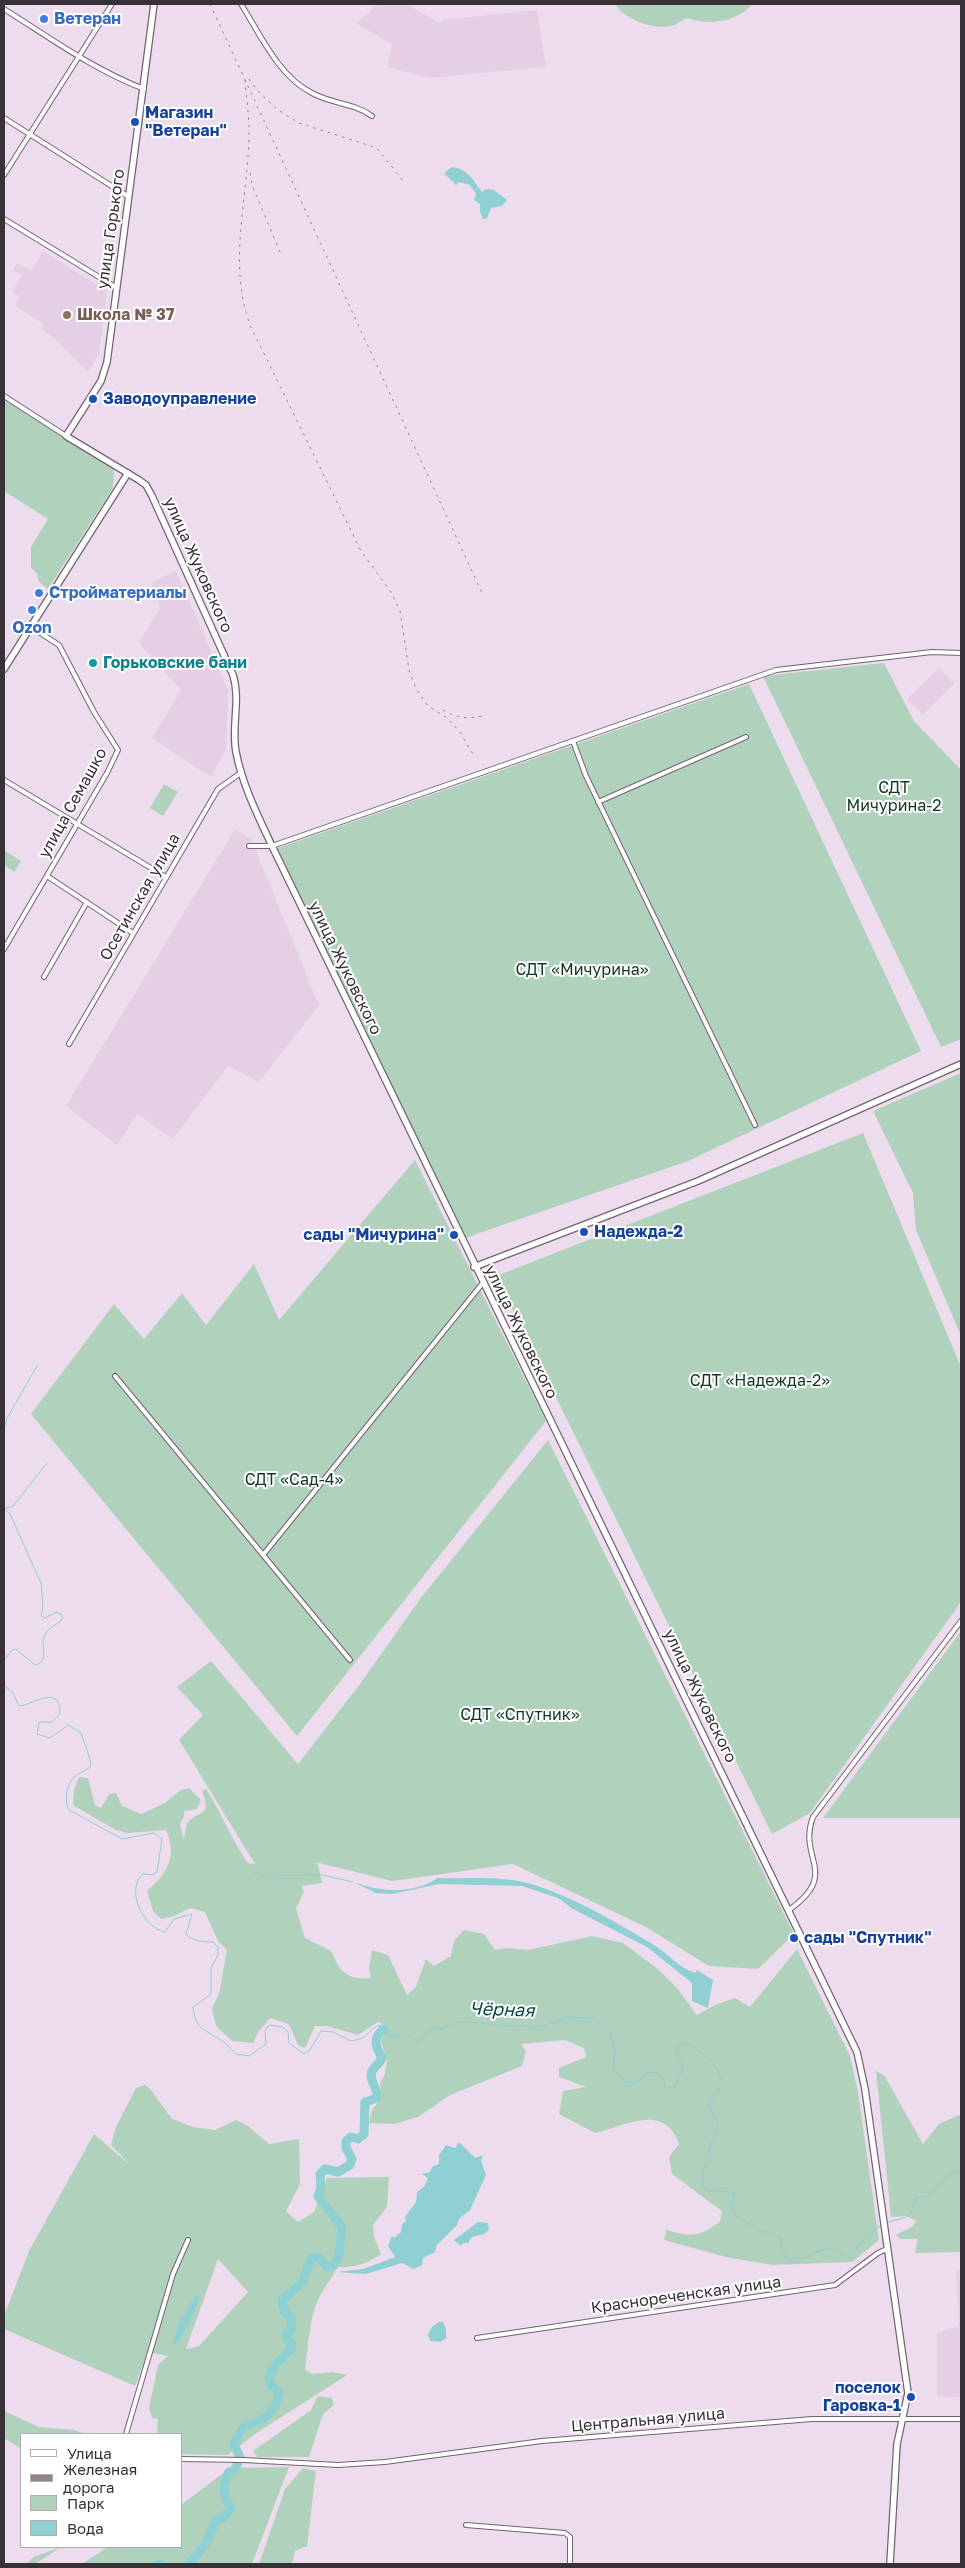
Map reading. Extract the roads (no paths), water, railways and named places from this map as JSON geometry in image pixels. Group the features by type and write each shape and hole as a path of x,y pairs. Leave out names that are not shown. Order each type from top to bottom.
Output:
{"main road":[{"name":"улица Горького","path":"66,436 101,382 107,362 154,4"},
{"path":"4,669 128,473 66,436"},
{"name":"улица Жуковского","path":"128,473 146,485 152,496 233,675 237,696 234,733 236,752 242,772 272,846 482,1284 790,1910 857,2052 866,2089 907,2384 903,2419 897,2444 890,2564"},
{"path":"474,1267 698,1181 961,1064"}],"street":[{"path":"4,175 112,4"},
{"path":"241,4 268,47 297,83 311,93 344,105 358,107 372,116"},
{"path":"4,8 79,56 124,81 144,89"},
{"path":"4,118 130,197"},
{"path":"4,219 117,288"},
{"path":"4,396 66,436"},
{"name":"улица Семашко","path":"4,949 76,823 107,773 118,750 94,712 60,645 31,627"},
{"path":"250,846 272,846 776,670 932,652 961,653"},
{"path":"598,802 746,737"},
{"path":"573,740 598,802 755,1125"},
{"name":"Осетинская улица","path":"69,1044 218,790 242,772"},
{"path":"4,780 166,877"},
{"path":"47,876 133,933"},
{"path":"44,977 87,902"},
{"path":"263,1555 482,1284"},
{"path":"115,1376 350,1660"},
{"path":"790,1910 803,1900 816,1877 817,1870 808,1837 809,1828 816,1812 961,1621"},
{"path":"126,2433 173,2274 188,2240"},
{"name":"Краснореченская улица","path":"477,2338 823,2288 834,2285 878,2253 887,2249"},
{"name":"Центральная улица","path":"182,2459 338,2465 385,2462 542,2441 812,2419 961,2419"},
{"path":"466,2525 565,2533 570,2537 570,2564"}],"water":[{"path":"452,167 466,173 482,192 486,189 494,190 507,200 502,206 491,208 487,218 483,219 480,204 474,200 476,194 470,185 459,182 456,185 444,173"},
{"path":"438,1878 513,1880 539,1887 572,1900 651,1943 683,1967 695,1973 697,1970 713,1980 708,2008 692,2001 692,1983 647,1947 573,1909 558,1898 522,1886 439,1884 392,1894 376,1893 353,1882 375,1888 396,1890 417,1887"},
{"path":"459,2142 475,2158 483,2155 481,2161 486,2175 470,2210 459,2219 457,2225 437,2245 435,2252 423,2258 422,2265 414,2269 402,2263 366,2274 337,2272 363,2269 395,2257 388,2246 392,2236 394,2238 401,2232 402,2224 406,2221 405,2217 416,2202 417,2192 424,2187 428,2178 422,2174 430,2172 432,2167 439,2164 439,2155 446,2145 455,2148"},
{"path":"478,2222 488,2223 489,2230 484,2234 472,2237 468,2243 463,2243 461,2246 454,2240"},
{"path":"195,2296 200,2296 193,2314 177,2344 173,2344 178,2324"},
{"path":"439,2322 443,2322 446,2338 441,2342 430,2341 428,2334 432,2327"}],"waterway":[{"path":"4,1430 7,1418 37,1366"},
{"path":"7,1508 13,1506 47,1463"},
{"path":"4,1507 11,1516 41,1583 43,1606 41,1616 45,1618 56,1612 62,1615 62,1620 49,1629 44,1637 44,1657 39,1664 35,1665 16,1649 11,1651 4,1661"},
{"name":"Чёрная","path":"4,1685 13,1693 19,1706 48,1697 54,1698 58,1702 59,1715 52,1722 39,1722 37,1734 50,1738 68,1725 81,1733 91,1762 90,1767 75,1776 69,1785 66,1798 69,1810 122,1839 154,1833 162,1839 157,1872 152,1875 143,1874 138,1881 136,1898 144,1916 157,1929 165,1932 174,1919 192,1914 186,1934 195,1940 213,1942 218,1947 218,1955 211,1968 211,1994 193,2007 194,2015 199,2025 222,2041"},
{"path":"254,1872 260,1876 323,1875 353,1882"},
{"name":"Чёрная","path":"222,2040 236,2054 249,2056 266,2044 265,2031 269,2025 283,2027 288,2032 289,2043 304,2054 310,2050 321,2031 333,2032 351,2041 364,2037 379,2025 389,2035 397,2037 402,2031 417,2042 435,2026 441,2029 456,2021 528,2027 543,2026 568,2017 590,2018 600,2022 609,2032 615,2049 613,2068 624,2081 635,2083 649,2072 657,2073 664,2080 665,2087 674,2088 683,2067 678,2057 677,2045 685,2042 710,2060 719,2073 721,2080 719,2089 708,2103 718,2126 709,2150 711,2159 703,2172 704,2188 735,2193 731,2203 735,2215 762,2232 770,2232 780,2237 784,2254 790,2261 799,2262 817,2252 832,2248 835,2248 847,2258 871,2232 882,2225"},
{"path":"189,2564 206,2544 216,2520 223,2518 231,2508 226,2499 224,2486 229,2472 235,2470 240,2457 234,2445 239,2433 245,2426 259,2421 266,2416 277,2402 279,2393 270,2383 269,2377 275,2365 291,2350 292,2344 287,2340 287,2333 292,2329 291,2316 285,2313 282,2300 302,2283 311,2259 318,2257 327,2267 334,2265 338,2259 342,2227 318,2196 321,2187 320,2174 325,2169 338,2172 350,2165 352,2159 346,2148 346,2141 351,2137 358,2139 364,2134 365,2102 377,2098 371,2075 382,2058 376,2040 383,2029"},
{"name":"Чёрная","path":"886,2223 909,2215 915,2198 927,2196 954,2170 961,2173"}],"railway":[{"path":"210,4 483,595"},
{"path":"249,79 257,90 278,110 299,123 377,148 404,182"},
{"path":"245,80 249,130 241,229 240,277 243,301 250,325 361,551 391,592 400,611 409,670 416,689 428,706 447,718 460,732 474,756"},
{"path":"250,173 252,185 280,252"},
{"path":"443,710 462,717 483,716"}],"place":[{"name":"Ветеран","path":"44,19"},
{"name":"Магазин \"Ветеран\"","path":"135,122"},
{"name":"Школа № 37","path":"67,315"},
{"name":"Заводоуправление","path":"93,399"},
{"name":"Стройматериалы","path":"39,593"},
{"name":"Ozon","path":"32,610"},
{"name":"Горьковские бани","path":"93,663"},
{"name":"Надежда-2","path":"584,1232"},
{"name":"сады \"Мичурина\"","path":"454,1235"},
{"name":"сады \"Спутник\"","path":"794,1938"},
{"name":"поселок Гаровка-1","path":"911,2397"}],"park label":[{"name":"СДТ Мичурина-2","path":"894,797"},
{"name":"СДТ «Мичурина»","path":"582,970"},
{"name":"СДТ «Надежда-2»","path":"760,1381"},
{"name":"СДТ «Сад-4»","path":"294,1480"},
{"name":"СДТ «Спутник»","path":"520,1715"}]}
